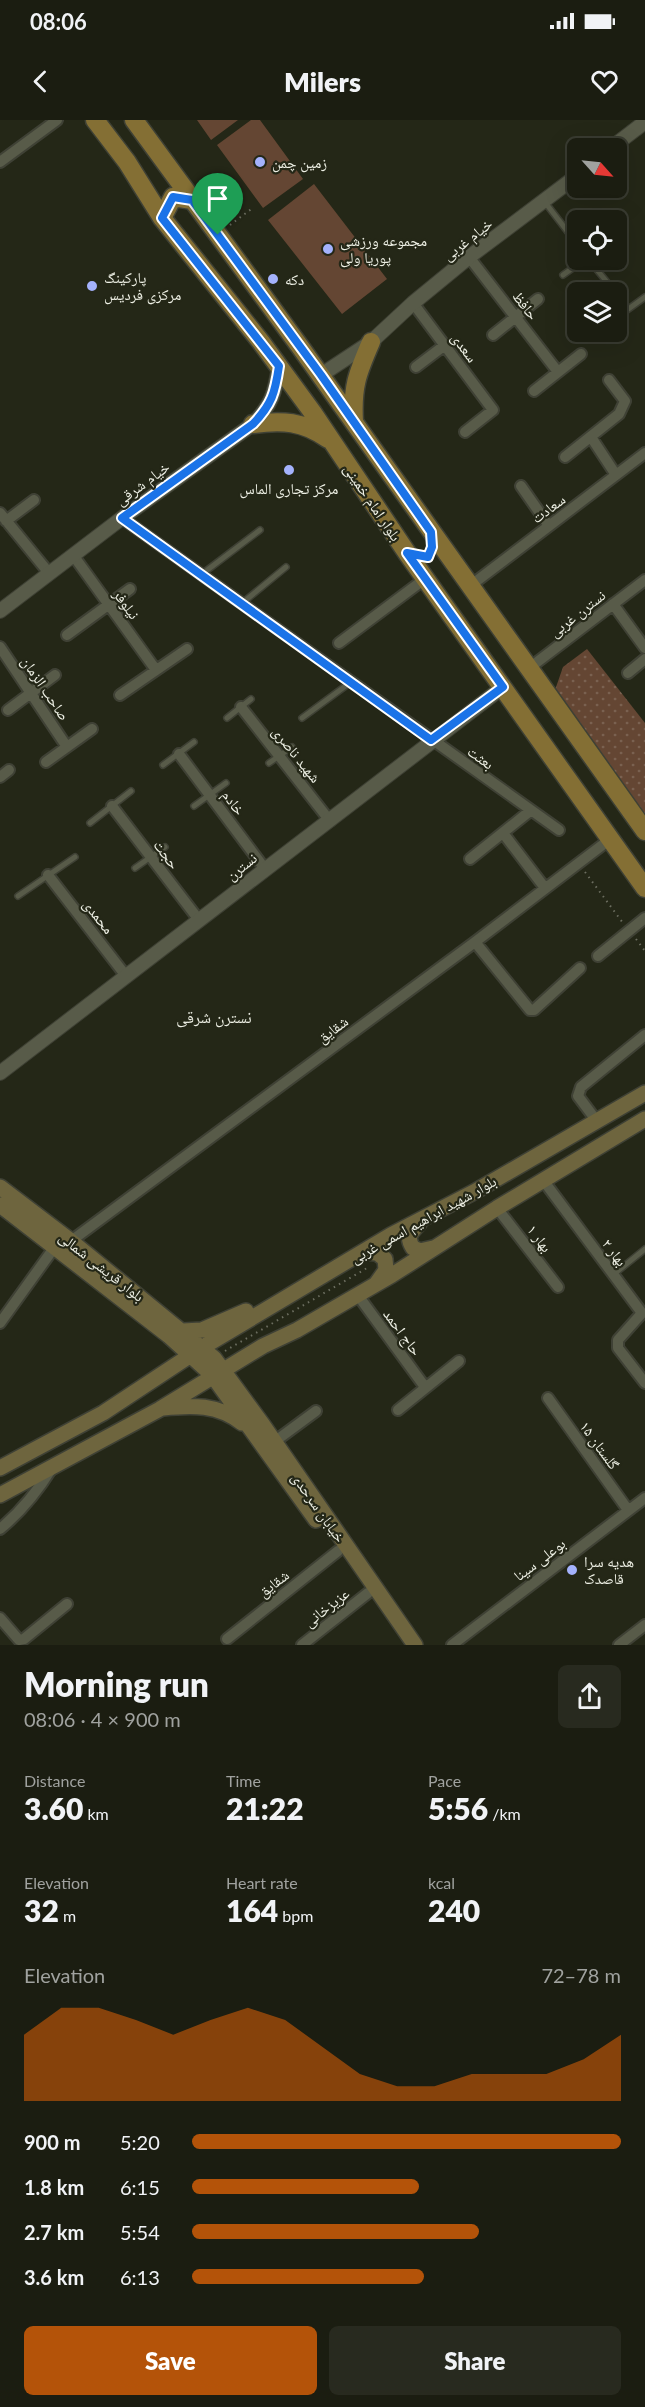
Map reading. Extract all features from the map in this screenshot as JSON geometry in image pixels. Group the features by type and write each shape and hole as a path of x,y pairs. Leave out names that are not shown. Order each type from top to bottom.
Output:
{"main road":[{"name":"بلوار امام خمینی","path":"95,120 127,162 162,218 279,366 407,553 645,888"},
{"name":"بلوار امام خمینی","path":"134,120 321,375 645,831"},
{"path":"162,218 173,197 192,200"},
{"path":"354,422 354,388 357,373 371,342"},
{"path":"253,424 286,420 313,430 332,442"},
{"path":"407,553 428,557 432,547 431,532"},
{"name":"بلوار شهید ابراهیم اسمی غربی","path":"0,1495 160,1409 209,1361 277,1302 645,1093"},
{"name":"بلوار شهید ابراهیم اسمی غربی","path":"0,1468 103,1413 209,1361 263,1346 297,1330 645,1119"},
{"name":"بلوار قریشی شمالی","path":"0,1187 183,1331 209,1361"},
{"name":"بلوار قریشی شمالی","path":"0,1205 54,1248 209,1361"},
{"path":"423,1219 409,1233 408,1241 413,1248 420,1251 438,1246"},
{"path":"363,1252 378,1253 385,1259 386,1270 376,1284"},
{"path":"183,1331 202,1330 218,1325 259,1305 277,1302"},
{"name":"خیابان سرحدی","path":"209,1361 251,1430 405,1645"},
{"name":"خیابان سرحدی","path":"209,1361 274,1442 415,1645"},
{"path":"160,1409 189,1406 216,1408 236,1418 251,1430"},
{"path":"53,1440 52,1453 56,1457 70,1457"}],"street":[{"path":"0,162 57,120"},
{"path":"624,138 645,122"},
{"name":"خیام غربی","path":"321,375 371,342 470,257 567,183"},
{"name":"حافظ","path":"470,257 558,372"},
{"path":"493,335 538,299"},
{"name":"سعدی","path":"414,303 493,410 465,432"},
{"path":"416,367 445,345"},
{"path":"534,391 581,354"},
{"name":"خیام شرقی","path":"0,611 122,518 253,424 268,408 275,391 279,366"},
{"path":"565,458 619,414 625,400 609,380"},
{"path":"591,437 616,476"},
{"name":"سعادت","path":"470,586 645,453"},
{"path":"521,486 549,526"},
{"path":"34,500 3,517 49,573"},
{"name":"بعثت","path":"122,518 559,830"},
{"name":"نیلوفر","path":"73,555 156,670"},
{"path":"339,643 426,578"},
{"name":"نسترن غربی","path":"528,669 645,580"},
{"path":"68,635 130,589"},
{"path":"613,604 645,648"},
{"name":"صاحب الزمان","path":"0,647 67,747"},
{"path":"120,695 187,649"},
{"path":"628,673 645,659"},
{"path":"8,710 55,675"},
{"name":"نسترن","path":"0,1073 503,687"},
{"name":"شهید ناصری","path":"241,707 330,821"},
{"path":"46,762 92,729"},
{"name":"خادم","path":"179,754 265,869"},
{"name":"حجت","path":"112,806 199,920"},
{"path":"470,859 530,811"},
{"path":"503,833 545,888"},
{"name":"شقایق","path":"71,1241 609,840"},
{"name":"محمدی","path":"48,875 126,976"},
{"path":"598,956 645,918"},
{"path":"475,942 530,1010 534,1010 580,968"},
{"path":"596,1120 578,1096 578,1092 581,1087 645,1035"},
{"name":"بهار ۲","path":"543,1180 643,1311 618,1340 618,1348 645,1383"},
{"name":"بهار ۱","path":"497,1208 558,1287"},
{"path":"0,1323 54,1248"},
{"name":"حاج احمد","path":"357,1294 425,1387"},
{"path":"398,1410 459,1361"},
{"name":"گلستان ۱۵","path":"548,1398 628,1510"},
{"path":"274,1442 316,1411"},
{"path":"0,1529 18,1515 30,1501 52,1468"},
{"name":"بوعلی سینا","path":"452,1645 645,1498"},
{"name":"شقایق","path":"227,1639 339,1551"},
{"name":"عزیزخانی","path":"302,1645 368,1593"},
{"path":"0,1618 20,1640 67,1604"},
{"path":"619,1645 645,1625"}],"lane":[{"path":"543,201 567,231"},
{"path":"563,275 570,270"},
{"path":"597,270 606,282"},
{"path":"628,309 645,297"},
{"path":"201,575 260,530"},
{"path":"241,604 285,567"},
{"path":"302,718 352,681"},
{"path":"227,718 251,699"},
{"path":"163,765 194,742"},
{"path":"269,763 292,747"},
{"path":"194,806 226,783"},
{"path":"90,823 131,791"},
{"path":"135,868 165,847"},
{"path":"18,896 75,856"},
{"path":"613,1274 645,1249"}],"path":[{"path":"218,235 254,207"},
{"path":"578,863 645,951"},
{"path":"209,1361 367,1268"}],"shaded area":[{"path":"197,120 238,120 211,140"},
{"name":"زمین چمن","path":"251,120 260,120 303,179 263,208 217,145"},
{"name":"مجموعه ورزشی پوریا ولی","path":"314,184 387,279 342,314 268,220"},
{"path":"587,649 645,723 645,815 555,690 563,667"}],"place":[{"name":"زمین چمن","path":"260,162"},
{"name":"مجموعه ورزشی پوریا ولی","path":"328,249"},
{"name":"دکه","path":"273,279"},
{"name":"پارکینگ مرکزی فردیس","path":"92,286"},
{"name":"مرکز تجاری الماس","path":"289,470"},
{"name":"هدیه سرا قاصدک","path":"572,1570"}],"district":[{"name":"نسترن شرقی","path":"214,1016"}],"route":[{"path":"173,197 192,200 218,235 321,375 431,532 432,547 428,557 407,553 503,687 431,740 352,681 122,518 253,424 268,408 275,391 279,366 162,218 173,197"}]}
